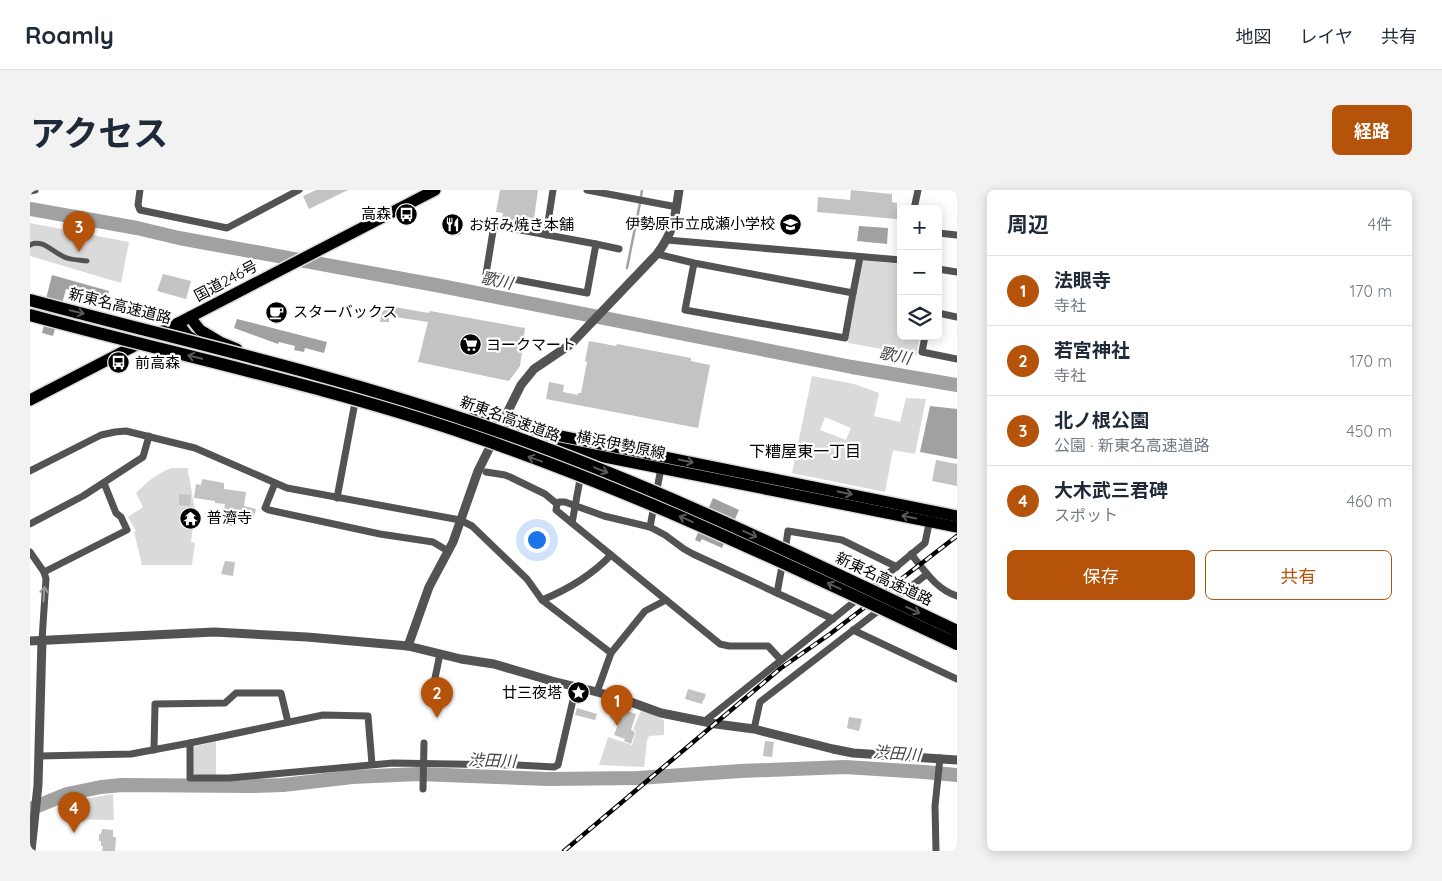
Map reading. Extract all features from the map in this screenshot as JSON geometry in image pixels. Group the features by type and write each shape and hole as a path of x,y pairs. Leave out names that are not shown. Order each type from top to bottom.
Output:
{"highway":[{"name":"新東名高速道路","path":"30,300 291,367 475,423 590,466 680,503 766,541 957,631"},
{"name":"新東名高速道路","path":"30,315 276,378 469,435 676,514 957,644"}],"main road":[{"name":"国道246号","path":"30,400 435,190"},
{"name":"横浜伊勢原線","path":"190,317 200,330 220,342 267,362 498,430 585,453 931,516 957,516"},
{"name":"横浜伊勢原線","path":"178,324 188,336 214,351 265,371 356,397 498,430 931,516 957,527"}],"street":[{"path":"30,190 35,190"},
{"path":"140,190 138,205 140,210 227,228 299,190"},
{"path":"546,235 553,190"},
{"path":"590,190 677,207"},
{"path":"408,646 429,587 448,550 472,486 516,392 527,376 544,361 564,350 590,325 657,254 667,240 674,224 679,190"},
{"path":"915,205 918,190"},
{"path":"596,244 587,294 486,274 494,225 596,244 619,249"},
{"path":"942,233 957,235"},
{"path":"667,240 897,260"},
{"path":"30,245 41,243 64,257 87,261"},
{"path":"657,254 694,263 853,293"},
{"path":"694,263 685,310 845,338 860,258"},
{"path":"942,270 957,272"},
{"path":"942,314 957,316"},
{"path":"924,340 922,352 957,359"},
{"path":"336,498 356,397"},
{"path":"30,471 100,435 126,431 195,448 287,488 460,520 472,526 527,579 542,600 612,653"},
{"path":"30,524 83,496 144,457 149,436"},
{"path":"572,523 585,453"},
{"path":"650,528 661,468"},
{"path":"486,472 510,477 545,494 557,504"},
{"path":"44,572 126,530 104,483"},
{"path":"274,483 265,508 269,510 380,534 433,542 448,550"},
{"path":"557,504 562,501 604,516 650,528 666,535 688,551 833,618"},
{"path":"557,504 556,510 720,644 729,646 768,646 781,660"},
{"path":"706,722 925,543 931,516"},
{"path":"777,593 788,531 842,540 897,567"},
{"path":"30,552 44,572 46,579 42,640 40,756 30,851"},
{"path":"911,554 943,590 957,596"},
{"path":"542,600 565,591 598,568 611,555"},
{"path":"754,729 760,702 927,574"},
{"path":"597,692 612,653 645,612 666,600"},
{"path":"854,630 957,679"},
{"path":"30,641 214,632 408,646 494,664 552,682 628,701 661,713 754,729 853,753 940,761 957,760"},
{"path":"430,702 440,654"},
{"path":"190,743 190,778 228,778 393,763 423,765 517,765 554,768 558,765 576,687"},
{"path":"154,750 155,704 225,703 236,693 281,693 288,722"},
{"path":"40,756 131,754 323,715 368,716 372,764"},
{"path":"423,789 424,742"},
{"path":"936,851 935,806 940,761"}],"shaded area":[{"path":"30,223 129,242 121,283 30,256"},
{"path":"859,226 888,228 887,244 857,241"},
{"path":"861,260 897,264 897,340 919,340 916,355 848,343"},
{"path":"52,275 109,291 106,300 66,289 53,336 42,333 47,313 43,311"},
{"path":"237,319 327,342 324,353 305,348 304,352 294,350 295,346 279,342 278,344 234,328"},
{"path":"812,376 854,384 879,393 874,416 900,422 906,398 926,399 915,454 893,450 885,492 792,473","holes":["825,417 851,428 846,440 820,430"]},
{"path":"930,406 957,409 957,459 920,452"},
{"path":"172,468 188,468 195,510 191,542 195,543 192,565 142,565 134,532 136,531 128,517 143,507 136,493 152,478"},
{"path":"713,498 739,510 722,548 702,539 700,542 695,540"},
{"path":"641,710 664,720 664,735 649,736 647,740 644,767 599,765 608,737 632,745 636,731 633,730"},
{"path":"216,741 216,776 196,775 193,773 193,747"},
{"path":"113,794 114,820 62,819 62,804"}],"building":[{"path":"316,190 348,190 309,209 303,196"},
{"path":"500,190 538,190 533,226 502,220 503,213 496,212"},
{"path":"851,190 892,194 892,202 897,203 897,219 817,212 818,197 850,200"},
{"name":"お好み焼き本舗","path":"446,216 463,219 460,235 443,232"},
{"path":"163,274 191,281 186,299 157,291"},
{"name":"スターバックス","path":"270,304 287,306 285,320 273,318 274,313 269,312"},
{"path":"394,307 429,313 430,311 525,328 520,366 509,381 418,362 428,322 389,316 389,322 380,322 384,310"},
{"path":"589,341 616,346 617,344 691,358 691,361 710,365 698,428 546,399 549,382 564,385 563,392 578,395 578,393 581,393"},
{"path":"936,460 957,464 957,486 932,481"},
{"path":"202,479 224,483 224,489 246,492 244,506 256,509 253,519 237,515 237,517 233,516 232,526 222,524 225,504 194,498 196,484 201,485"},
{"path":"179,494 191,495 190,506 179,505"},
{"path":"225,561 235,562 233,576 221,574"},
{"path":"688,689 706,694 702,704 685,699"},
{"path":"616,704 622,706 624,710 636,714 631,730 635,732 631,744 624,741 625,739 614,735 619,722 611,719 608,713 610,707"},
{"path":"577,708 597,714 595,720 575,715"},
{"path":"849,717 862,719 859,731 847,728"},
{"path":"765,741 774,742 772,757 763,756"},
{"path":"102,829 113,830 113,837 116,837 115,851 102,851 103,846 101,846 101,841 99,841 99,834 101,834"}],"waterway":[{"path":"641,197 642,190"},
{"path":"627,268 640,203"},
{"name":"歌川","path":"30,209 441,286 852,367 957,385"},
{"name":"渋田川","path":"30,809 67,794 122,785 283,785 352,777 418,774 548,779 638,778 741,771 845,767 957,775"}],"railway":[{"path":"564,851 781,668 830,634 957,536"}],"place":[{"name":"高森","path":"407,214"},
{"name":"伊勢原市立成瀬小学校","path":"791,224"},
{"name":"お好み焼き本舗","path":"453,225"},
{"name":"北ノ根公園","path":"79,252"},
{"name":"スターバックス","path":"277,312"},
{"name":"ヨークマート","path":"470,345"},
{"name":"前高森","path":"119,363"},
{"name":"普濟寺","path":"191,518"},
{"name":"廿三夜塔","path":"578,693"},
{"name":"若宮神社","path":"437,718"},
{"name":"法眼寺","path":"617,726"},
{"name":"大木武三君碑","path":"74,833"}],"district":[{"name":"下糟屋東一丁目","path":"805,451"}]}
